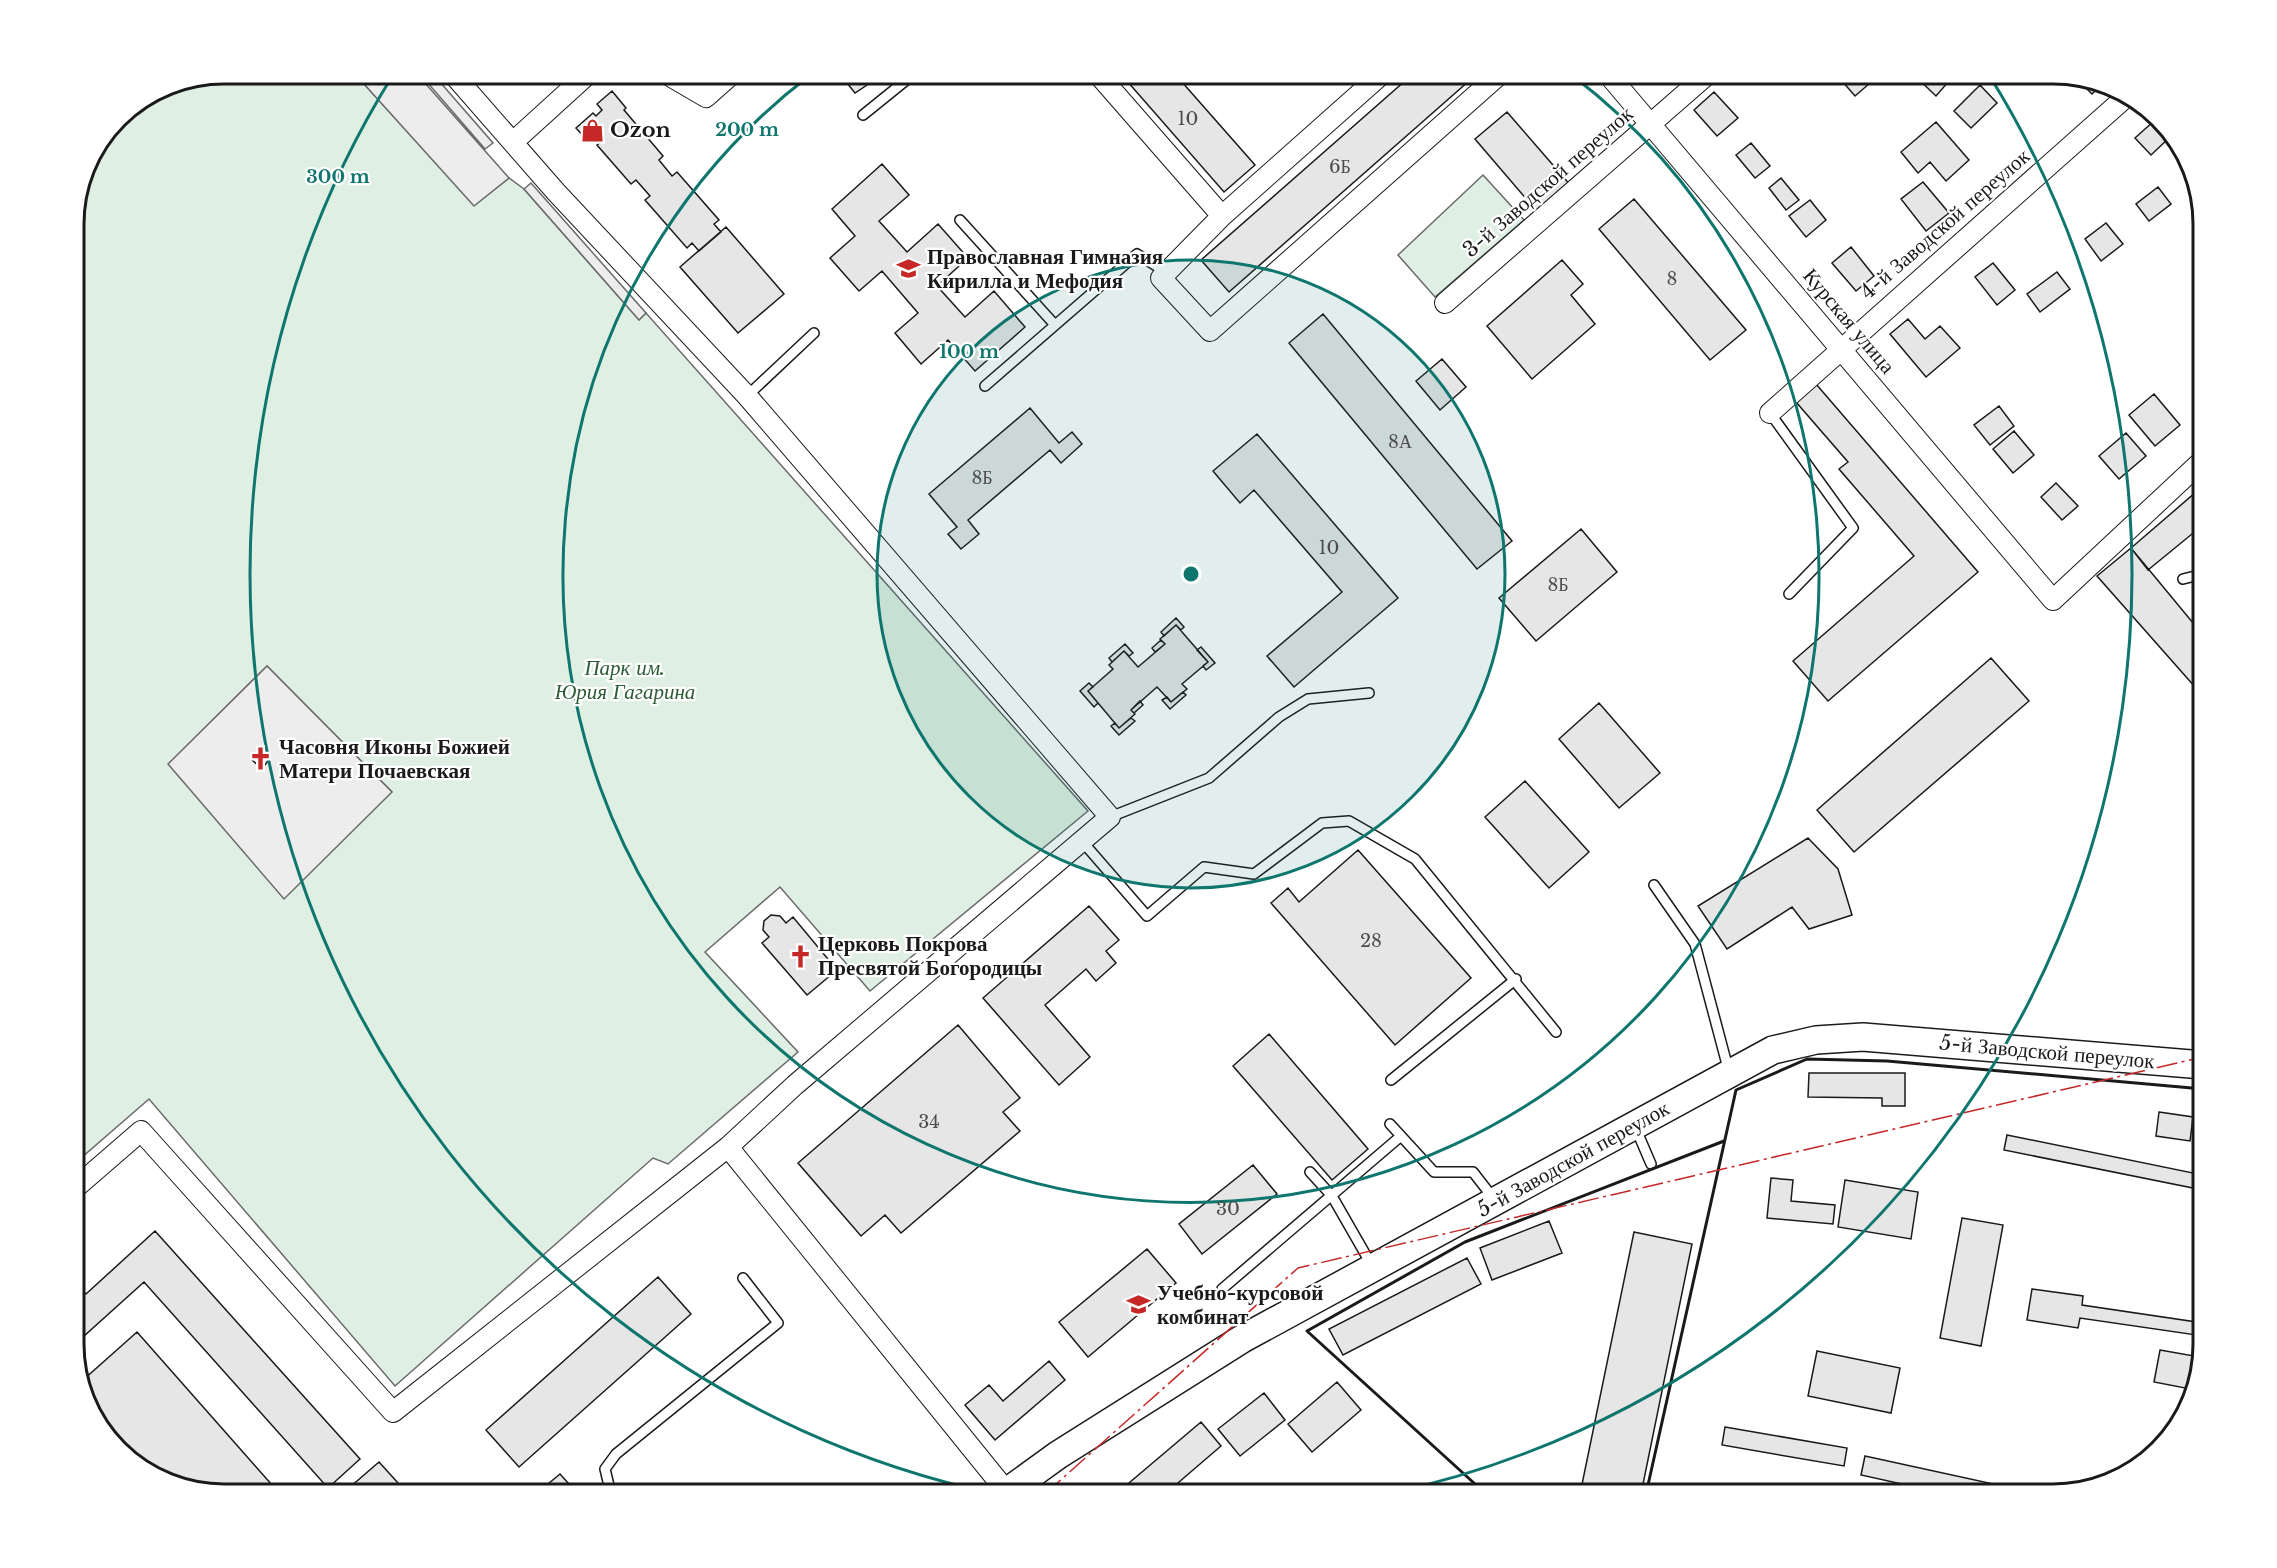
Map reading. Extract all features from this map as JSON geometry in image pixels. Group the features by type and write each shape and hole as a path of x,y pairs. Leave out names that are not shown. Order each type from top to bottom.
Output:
{"street":[{"path":"84,1180 141,1131 393,1412 728,1148 795,1085 1110,817 747,396 461,84"},
{"path":"513,142 578,84"},
{"path":"683,84 706,97 721,84"},
{"path":"1106,84 1222,216"},
{"path":"1372,84 1222,216 1161,278 1210,331 1490,84"},
{"name":"Курская улица","path":"1616,84 2053,600 2193,470"},
{"name":"3-й Заводской переулок","path":"1445,303 1698,84"},
{"name":"4-й Заводской переулок","path":"1770,414 1841,348 2121,102"},
{"name":"5-й Заводской переулок","path":"1018,1484 1058,1455 1242,1339 1773,1050 1816,1040 1863,1037 2193,1064"},
{"path":"728,1148 998,1484"}],"lane":[{"path":"863,115 902,84"},
{"path":"960,220 1055,325"},
{"path":"985,386 1137,254 1166,272"},
{"path":"747,396 814,333"},
{"path":"1770,414 1854,528 1789,594"},
{"path":"2183,579 2193,577"},
{"path":"1110,817 1209,778 1279,717 1308,699 1369,693"},
{"path":"1082,840 1147,916 1204,867 1254,874 1322,823 1349,821 1415,859 1516,979 1556,1032"},
{"path":"1654,885 1695,944 1730,1074"},
{"path":"1391,1080 1516,979"},
{"path":"1390,1124 1434,1172 1473,1172 1496,1201"},
{"path":"1634,1124 1651,1164"},
{"path":"1222,1289 1401,1136"},
{"path":"1310,1172 1332,1196 1373,1268"},
{"path":"608,1484 605,1470 616,1454 778,1323 743,1278"}],"green space":[{"name":"Парк им. Юрия Гагарина","path":"215,84 364,84 474,205 509,178 524,189 639,320 646,313 1088,811 870,991 780,887 705,952 798,1052 668,1164 653,1158 395,1386 149,1099 84,1155 84,215 87,197 95,170 103,154 125,125 146,108 179,91","holes":["267,666 392,792 207,726"]},
{"path":"1483,175 1524,220 1435,297 1398,255"}],"shaded area":[{"path":"364,84 426,84 509,178 474,206"},
{"path":"429,84 442,84 493,143 485,149"},
{"path":"531,183 646,313 639,320 524,189"},
{"path":"267,666 392,792 284,899 168,764"}],"building":[{"path":"848,84 868,84 855,93"},
{"path":"1130,84 1184,84 1255,165 1224,192"},
{"path":"1401,84 1465,84 1229,292 1201,260"},
{"path":"1845,84 1869,84 1855,96"},
{"path":"1923,84 1946,84 1936,96"},
{"path":"1980,85 1997,103 1971,128 1954,111"},
{"path":"612,91 626,108 624,110 663,156 659,160 672,176 677,172 719,220 714,224 721,232 699,251 692,243 687,248 645,200 650,196 636,180 631,184 597,145 601,142 595,135 588,141 576,128 593,113 596,116 602,110 597,104"},
{"path":"1714,92 1738,118 1717,136 1694,110"},
{"path":"1507,112 1572,187 1540,215 1475,139"},
{"path":"1936,122 1969,160 1946,181 1930,162 1918,173 1901,152"},
{"path":"2150,124 2165,141 2151,155 2135,138"},
{"path":"1751,143 1770,166 1755,178 1736,155"},
{"path":"882,164 909,195 879,221 907,252 938,224 968,258 937,286 965,317 994,291 1025,327 975,371 948,340 921,364 895,333 918,313 882,271 859,291 830,258 855,236 832,209"},
{"path":"1781,178 1799,200 1786,210 1769,188"},
{"path":"1923,182 1949,213 1926,231 1901,199"},
{"path":"2158,187 2171,204 2149,221 2136,204"},
{"path":"1634,199 1746,330 1710,360 1599,229"},
{"path":"1810,200 1826,220 1806,237 1789,216"},
{"path":"2106,223 2123,244 2101,261 2085,239"},
{"path":"726,227 784,294 738,333 680,267"},
{"path":"1851,247 1874,276 1856,291 1832,263"},
{"path":"1562,260 1583,284 1571,295 1595,324 1532,379 1487,326"},
{"path":"1993,263 2015,290 1997,305 1975,277"},
{"path":"2057,272 2070,289 2040,312 2027,294"},
{"path":"1323,314 1512,541 1477,569 1289,343"},
{"path":"1908,319 1925,339 1940,326 1960,348 1926,377 1890,334"},
{"path":"1442,359 1466,387 1440,410 1416,381"},
{"path":"1816,384 1978,572 1828,701 1793,661 1914,556 1839,469 1848,462 1796,402"},
{"path":"2154,394 2180,425 2155,446 2129,415"},
{"path":"1999,406 2014,426 1990,445 1974,425"},
{"path":"1030,408 1059,443 1072,432 1082,444 1061,463 1050,450 968,520 979,534 961,549 948,534 957,527 929,494"},
{"path":"2014,431 2034,455 2013,473 1993,449"},
{"path":"2126,433 2146,456 2119,479 2099,456"},
{"path":"1257,434 1398,598 1294,687 1267,656 1342,592 1254,490 1240,503 1213,471"},
{"path":"2056,483 2078,506 2062,520 2041,497"},
{"path":"2193,495 2193,533 2148,570 2131,548"},
{"path":"1581,529 1617,572 1536,641 1499,598"},
{"path":"2131,548 2193,623 2193,685 2097,576"},
{"path":"1176,618 1184,627 1181,630 1176,625 1164,636 1161,632"},
{"path":"1176,625 1208,662 1182,684 1187,689 1171,702 1157,687 1131,710 1135,714 1119,728 1088,691 1113,669 1109,665 1124,651 1138,667 1165,644 1160,639"},
{"path":"1161,640 1165,644 1155,652 1152,648"},
{"path":"1125,644 1133,653 1129,656 1124,651 1112,662 1109,658"},
{"path":"1201,647 1215,663 1206,670 1203,666 1208,662 1197,650"},
{"path":"1991,658 2029,701 1854,852 1817,810"},
{"path":"1089,683 1093,687 1088,691 1098,703 1094,707 1080,691"},
{"path":"1183,692 1186,695 1170,709 1162,700 1167,697 1171,702"},
{"path":"1140,701 1143,705 1134,713 1131,710"},
{"path":"1599,703 1660,773 1619,808 1559,739"},
{"path":"1131,718 1135,721 1119,735 1111,726 1115,723 1119,728"},
{"name":"Часовня Иконы Божией Матери Почаевская","path":"261,750 270,758 262,769 252,760"},
{"path":"1525,781 1589,852 1549,888 1485,817"},
{"path":"1808,838 1838,869 1852,915 1809,929 1792,907 1727,949 1698,906"},
{"path":"1358,850 1471,978 1395,1045 1271,903 1288,888 1299,902"},
{"path":"1089,906 1119,940 1106,951 1116,963 1096,981 1086,969 1045,1005 1090,1057 1059,1085 983,998"},
{"name":"Церковь Покрова Пресвятой Богородицы","path":"771,915 780,916 786,923 793,917 837,970 807,995 762,943 769,937 763,930 764,921"},
{"path":"958,1025 1020,1098 1003,1112 1020,1131 901,1233 885,1215 861,1236 798,1163"},
{"path":"1269,1034 1368,1149 1332,1180 1233,1066"},
{"path":"1809,1073 1905,1073 1905,1106 1882,1106 1882,1098 1808,1097"},
{"path":"2159,1112 2193,1117 2190,1141 2156,1136"},
{"path":"2007,1135 2193,1173 2193,1188 2004,1150"},
{"path":"1253,1165 1277,1194 1202,1254 1179,1224"},
{"path":"1771,1178 1793,1180 1791,1201 1835,1205 1833,1224 1767,1218"},
{"path":"1845,1180 1918,1192 1911,1239 1838,1227"},
{"path":"1962,1218 2003,1225 1981,1346 1940,1338"},
{"path":"1549,1221 1562,1253 1492,1280 1480,1248"},
{"path":"155,1231 360,1459 332,1484 324,1484 144,1282 84,1336 84,1292 86,1294"},
{"path":"1634,1232 1692,1244 1643,1484 1582,1484"},
{"path":"1147,1249 1176,1283 1088,1357 1059,1322"},
{"path":"1467,1258 1481,1284 1343,1355 1329,1329"},
{"path":"658,1277 691,1314 519,1467 486,1430"},
{"path":"2032,1289 2083,1296 2082,1305 2193,1322 2193,1335 2080,1318 2078,1328 2027,1320"},
{"path":"137,1332 271,1484 206,1483 179,1477 162,1470 132,1449 108,1422 98,1406 88,1376"},
{"path":"2160,1350 2192,1356 2185,1388 2154,1382"},
{"path":"1817,1351 1900,1368 1891,1413 1808,1396"},
{"path":"1049,1361 1065,1380 995,1440 965,1405 989,1385 1003,1401"},
{"path":"1337,1382 1361,1410 1312,1452 1288,1424"},
{"path":"1264,1393 1285,1420 1240,1456 1218,1429"},
{"path":"1201,1422 1221,1446 1177,1484 1128,1484"},
{"path":"1725,1427 1847,1448 1844,1466 1722,1445"},
{"path":"1865,1456 1993,1484 1902,1484 1861,1475"},
{"path":"379,1462 399,1484 354,1484"},
{"path":"560,1474 569,1484 548,1484"}],"wall":[{"path":"1648,1484 1736,1090 1807,1059 1887,1061 2193,1088"},
{"path":"1475,1484 1307,1331 1465,1242 1724,1141"}],"power":[{"path":"1056,1484 1298,1268 2193,1059"}],"place":[{"name":"Ozon","path":"592,130"},
{"name":"Православная Гимназия Кирилла и Мефодия","path":"909,269"},
{"name":"Часовня Иконы Божией Матери Почаевская","path":"261,759"},
{"name":"Церковь Покрова Пресвятой Богородицы","path":"800,956"},
{"name":"Учебно-курсовой комбинат","path":"1139,1305"}]}
